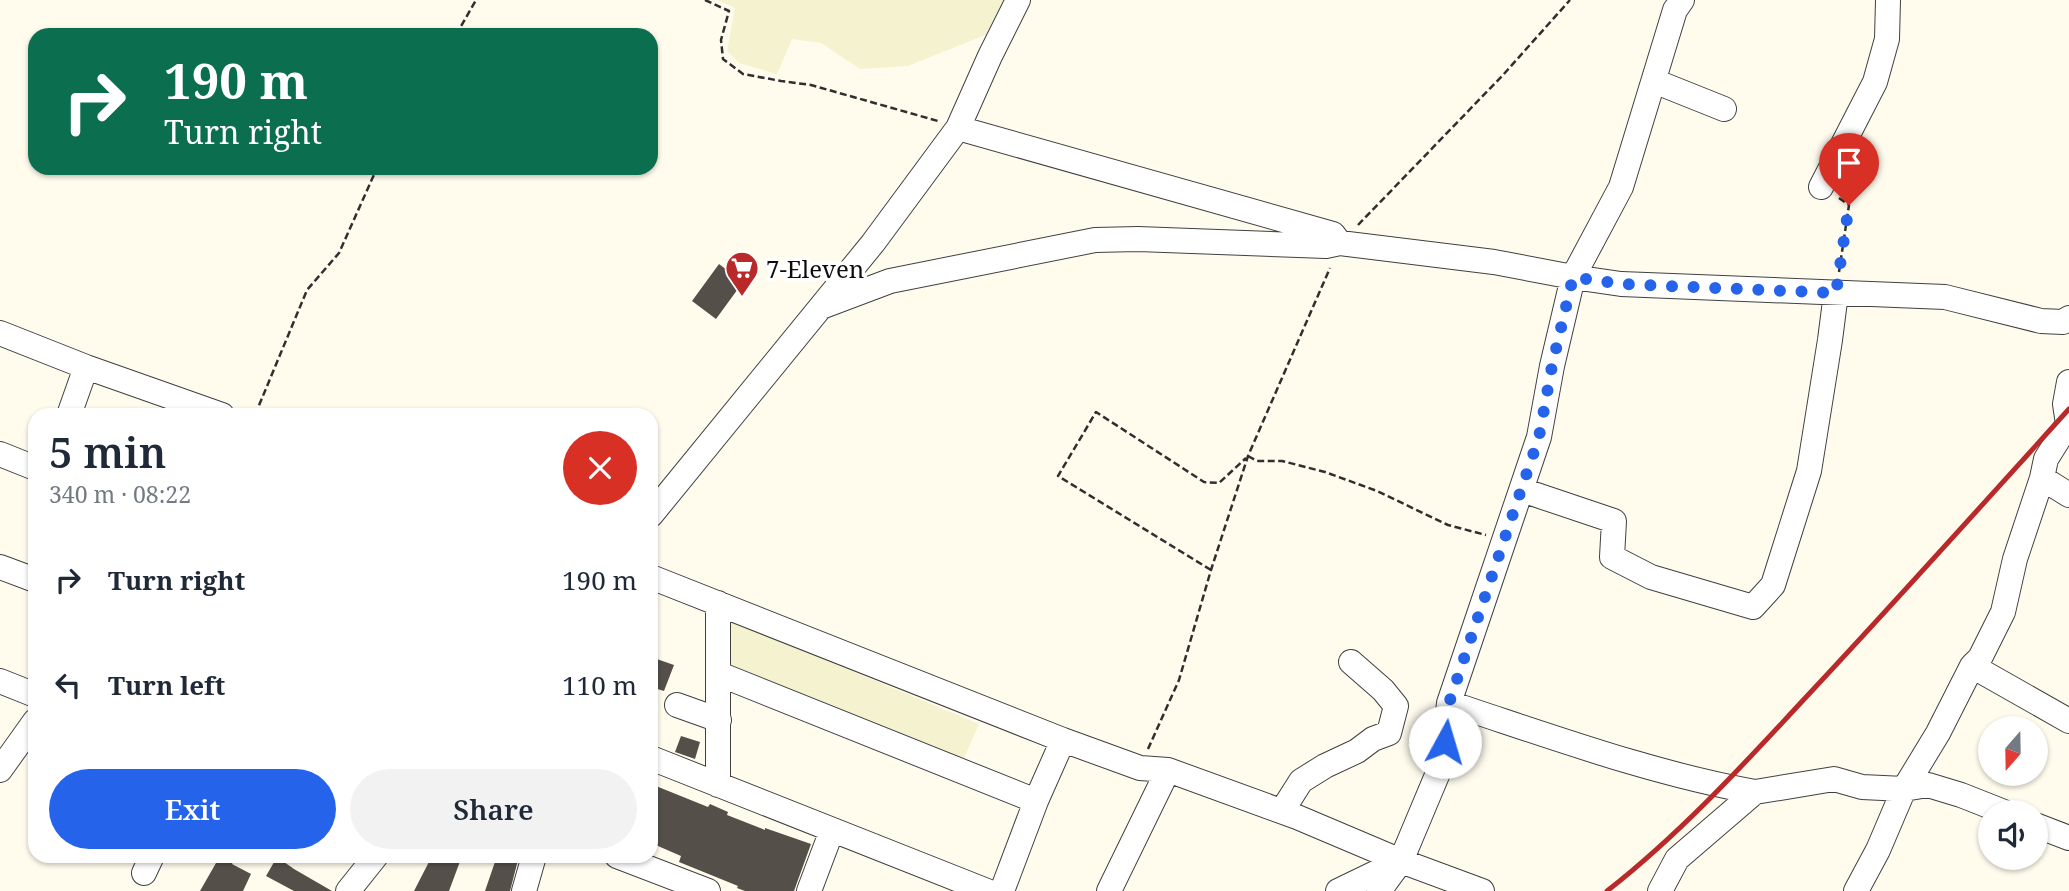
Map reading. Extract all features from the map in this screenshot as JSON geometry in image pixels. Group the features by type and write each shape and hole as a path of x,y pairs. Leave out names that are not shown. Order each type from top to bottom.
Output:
{"street":[{"path":"658,506 873,243 958,128 1018,0"},
{"path":"1380,891 1401,861 1443,761 1449,703 1539,437 1573,277 1621,187 1675,10 1682,0"},
{"path":"1821,187 1875,82 1886,39 1888,0"},
{"path":"1654,81 1724,109"},
{"path":"958,128 1333,234 1340,243"},
{"path":"821,307 890,281 1095,240 1151,240 1326,246 1340,243 1494,262 1621,284 1945,297 2041,321 2067,324"},
{"path":"1522,490 1614,521 1612,557 1651,577 1753,607 1773,585 1809,471 1836,293"},
{"path":"1,336 195,408"},
{"path":"71,408 86,367"},
{"path":"1856,891 1878,850 1903,789 1938,733 2003,612 2015,559 2046,458 2068,423 2065,404 2069,382"},
{"path":"0,454 28,465"},
{"path":"2042,478 2069,495"},
{"path":"0,567 28,577"},
{"path":"658,580 1063,740 1140,768 1168,770 1282,811 1401,861 1482,891"},
{"path":"718,603 718,785"},
{"path":"1282,811 1301,780 1357,751 1373,739 1389,733 1396,706 1383,690 1351,662"},
{"path":"1972,666 2069,721"},
{"path":"719,674 1036,801"},
{"path":"0,681 28,692"},
{"path":"1449,703 1695,781 1755,792 1834,779 1862,787 1903,789 1928,785 1978,802"},
{"path":"677,705 719,720"},
{"path":"0,770 28,732"},
{"path":"1002,891 1036,801 1063,740"},
{"path":"658,761 987,891"},
{"path":"1109,891 1168,770"},
{"path":"1660,891 1677,859 1755,792"},
{"path":"808,891 832,830"},
{"path":"2048,830 2069,838"},
{"path":"1338,891 1401,861"},
{"path":"348,891 370,863"},
{"path":"524,891 532,863"},
{"path":"635,863 708,891"}],"path":[{"path":"460,28 476,0"},
{"path":"705,0 729,11 721,40 723,59 743,74 811,85 958,128"},
{"path":"1140,768 1179,680 1248,456 1340,243 1503,75 1570,0"},
{"path":"258,408 307,290 339,253 374,175"},
{"path":"1821,187 1849,205 1836,293"},
{"path":"1211,570 1058,476 1096,412 1204,482 1219,483 1248,456"},
{"path":"1248,456 1257,461 1282,461 1325,472 1377,491 1448,525 1505,540"}],"shaded area":[{"path":"717,0 1009,0 993,32 908,66 860,69 821,43 792,39 777,74 739,63 727,51 735,8"},
{"path":"732,621 979,724 962,763 728,671 727,623"}],"building":[{"path":"719,264 743,282 716,319 692,301"},
{"path":"658,659 674,665 664,691 658,689"},
{"path":"681,736 700,742 695,759 675,752"},
{"path":"658,787 708,807 710,804 728,812 727,815 765,830 811,844 794,891 745,891 679,862 681,856 658,846"},
{"path":"216,863 232,863 251,874 243,891 200,891"},
{"path":"274,863 286,863 332,891 294,891 266,876"},
{"path":"428,863 459,863 449,891 414,891"},
{"path":"495,863 517,863 510,891 485,891"}],"railway":[{"path":"1607,891 1660,846 1736,772 2069,409"}],"place":[{"name":"7-Eleven","path":"742,298"}],"route":[{"path":"1445,742 1449,703 1539,437 1573,277 1621,284 1836,293 1849,205"}]}
